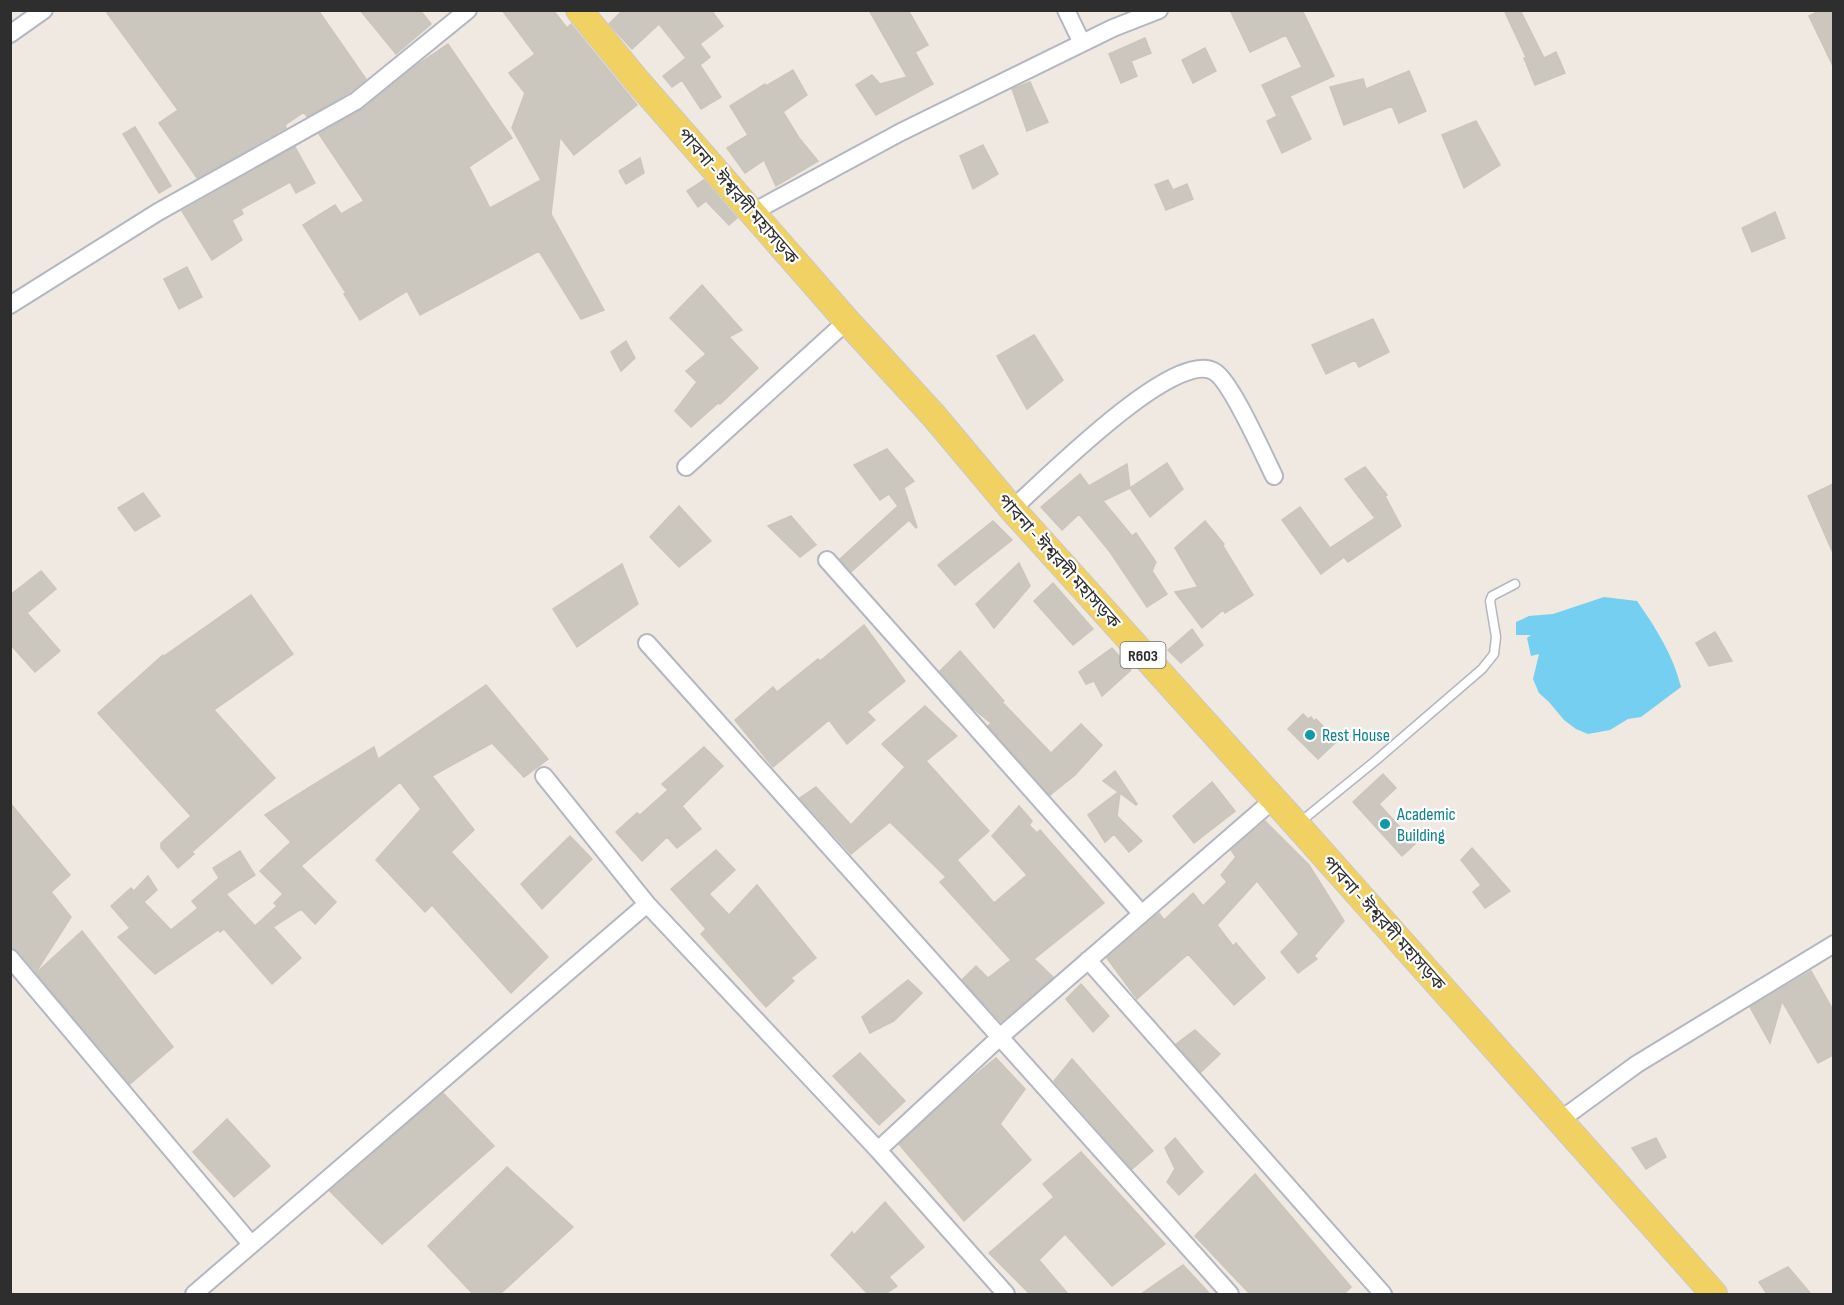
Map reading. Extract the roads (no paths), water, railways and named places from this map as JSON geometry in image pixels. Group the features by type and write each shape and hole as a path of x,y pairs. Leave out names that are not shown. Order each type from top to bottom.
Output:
{"main road":[{"name":"পাবনা - ঈশ্বরদী মহাসড়ক","path":"579,10 632,75 847,321 934,416 1012,509 1714,1294"}],"street":[{"path":"10,34 44,10"},
{"path":"10,305 158,212 356,101 468,10"},
{"path":"1066,10 1082,43"},
{"path":"753,213 901,132 1113,28 1159,10"},
{"path":"686,466 847,321"},
{"path":"1012,509 1130,403 1161,383 1202,368 1213,370 1227,385 1274,476"},
{"path":"827,560 1141,913"},
{"path":"647,642 1230,1294"},
{"path":"544,776 647,904 878,1150 1006,1294"},
{"path":"878,1150 1000,1036 1273,800"},
{"path":"194,1294 647,904"},
{"path":"1560,1121 1637,1064 1833,944"},
{"path":"10,958 251,1244"},
{"path":"1088,960 1383,1294"}],"lane":[{"path":"1297,825 1482,669 1494,654 1496,637 1490,601 1492,596 1515,584"}],"water":[{"path":"1604,597 1637,601 1663,642 1681,687 1641,717 1628,719 1610,730 1588,734 1564,720 1539,693 1533,679 1539,654 1531,656 1527,638 1531,635 1516,635 1516,622 1529,616 1553,614"}],"place":[{"name":"Rest House","path":"1310,735"},
{"name":"Academic Building","path":"1385,824"}]}
